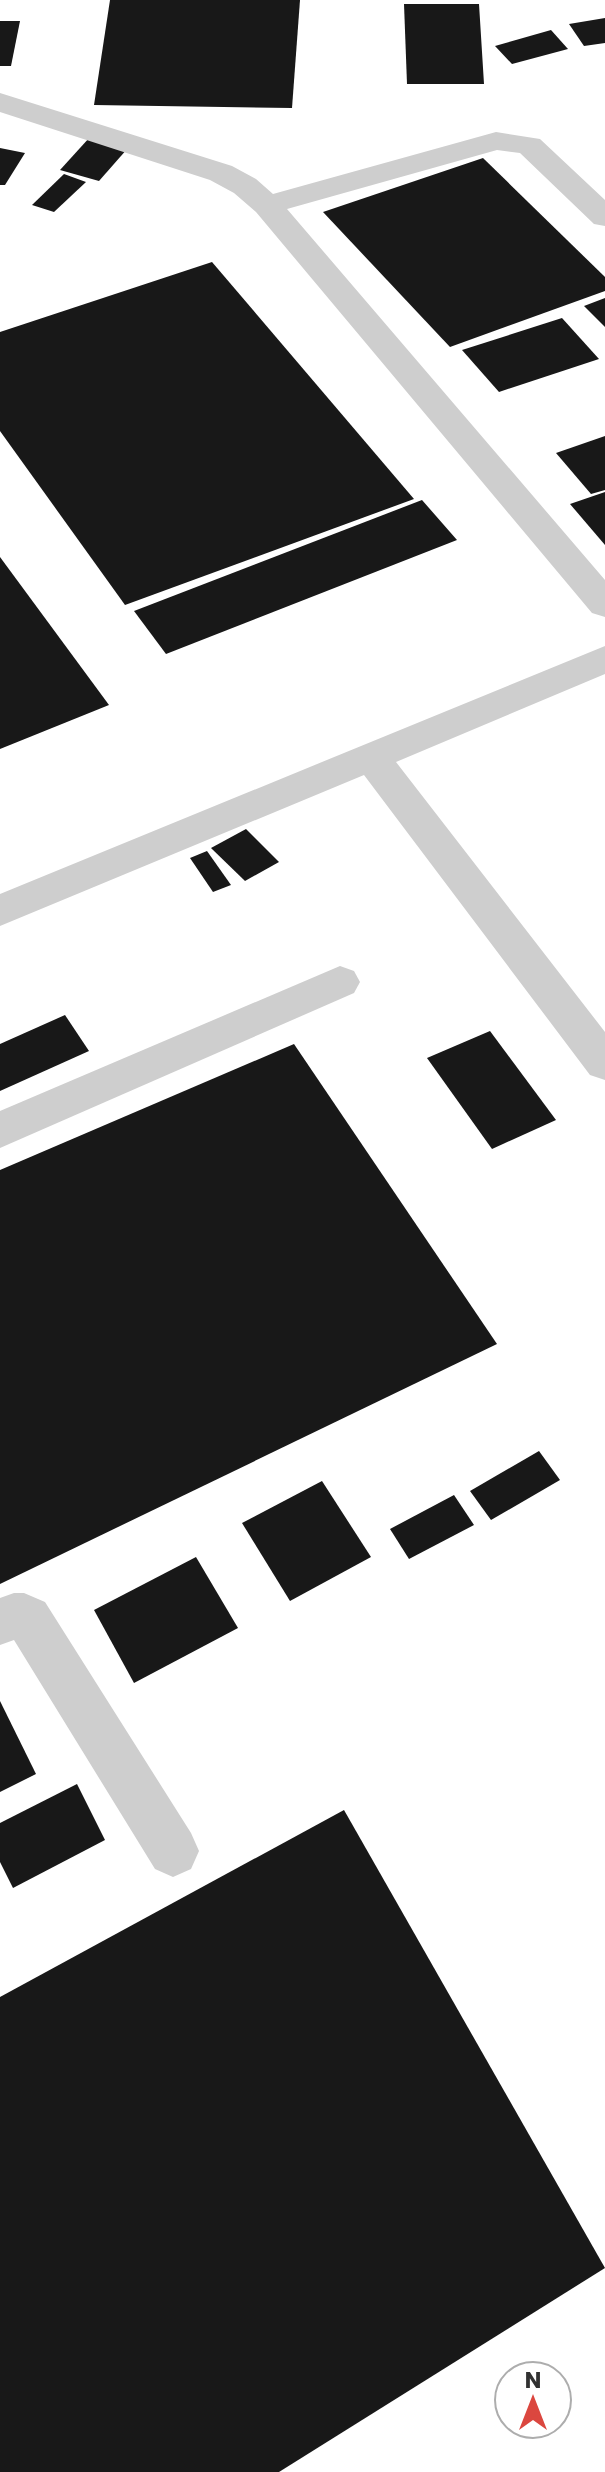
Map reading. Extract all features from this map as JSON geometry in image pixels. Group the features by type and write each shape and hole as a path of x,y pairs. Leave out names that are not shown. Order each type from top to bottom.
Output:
{"street":[{"path":"0,102 221,173 245,186 267,205 605,604"},
{"path":"267,205 496,141 513,141 529,145 605,217"},
{"path":"0,911 605,659"},
{"path":"371,757 605,1063"},
{"path":"0,1130 340,982"},
{"path":"0,1622 22,1614 28,1618 173,1851"}],"building":[{"path":"110,0 300,0 292,108 94,105"},
{"path":"404,4 479,4 484,84 407,84"},
{"path":"605,18 605,43 584,46 569,24"},
{"path":"0,21 20,21 11,66 0,66"},
{"path":"551,30 568,49 512,64 495,46"},
{"path":"90,137 128,148 99,181 60,170"},
{"path":"0,148 25,153 5,185 0,185"},
{"path":"483,158 605,277 605,291 450,347 323,212"},
{"path":"64,174 86,182 54,212 32,205"},
{"path":"212,262 414,499 125,605 0,431 0,332"},
{"path":"605,298 605,327 584,306"},
{"path":"562,318 599,359 499,392 462,350"},
{"path":"605,436 605,490 591,494 556,453"},
{"path":"605,492 605,545 570,504"},
{"path":"422,500 457,540 166,654 134,611"},
{"path":"0,557 109,705 0,749"},
{"path":"246,829 279,862 245,881 211,848"},
{"path":"207,851 231,885 213,892 190,858"},
{"path":"65,1015 89,1051 0,1091 0,1044"},
{"path":"490,1031 556,1120 492,1149 427,1058"},
{"path":"294,1044 497,1344 0,1584 0,1170"},
{"path":"539,1451 560,1480 491,1520 470,1491"},
{"path":"322,1481 371,1557 290,1601 242,1523"},
{"path":"454,1495 474,1525 409,1559 390,1529"},
{"path":"196,1557 238,1628 134,1683 94,1610"},
{"path":"0,1701 36,1774 0,1792"},
{"path":"77,1784 105,1840 13,1888 0,1862 0,1823"},
{"path":"344,1810 605,2268 279,2472 0,2472 0,1997"}]}
